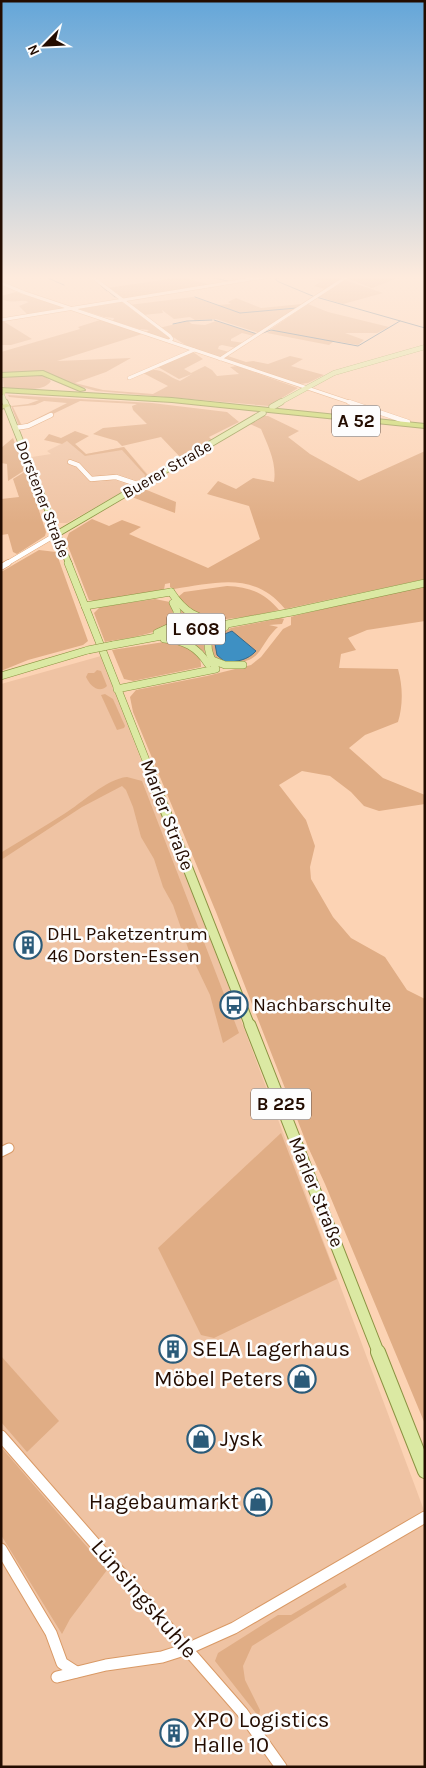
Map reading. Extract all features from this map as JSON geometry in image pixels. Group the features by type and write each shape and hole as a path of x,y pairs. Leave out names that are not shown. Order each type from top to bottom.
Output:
{"highway":[{"path":"1,376 43,373 76,389 120,396"},
{"path":"1,376 39,374 50,377 52,380 50,384 39,389 20,391"},
{"name":"A 52","path":"1,391 120,396 233,405 425,428"},
{"name":"A 52","path":"12,391 257,410 425,428"}],"main road":[{"path":"272,407 340,370 382,359"},
{"name":"Dorstener Straße","path":"1,391 4,406 15,428 85,606"},
{"name":"Buerer Straße","path":"57,534 263,413"},
{"path":"52,523 58,526 71,526"},
{"name":"L 608","path":"1,676 88,650 292,612 425,583"},
{"path":"85,606 171,592"},
{"path":"126,642 170,627 177,619 169,595 171,592"},
{"path":"171,592 183,610 199,618 221,620 266,616"},
{"path":"149,596 172,601"},
{"path":"90,619 94,609 105,603"},
{"name":"Marler Straße","path":"85,606 425,1471"},
{"path":"117,688 212,672 216,669 207,647 210,636 214,632 228,626 266,616"},
{"path":"126,642 167,639 185,642 199,650 212,672"},
{"path":"212,660 226,665 243,665"},
{"path":"125,708 127,694 144,684"}],"street":[{"path":"129,378 174,359"},
{"path":"220,359 408,422"},
{"path":"15,428 28,426 51,415"},
{"path":"70,462 78,465 91,479 116,477 140,485"},
{"name":"Buerer Straße","path":"1,567 57,534"},
{"path":"42,543 60,545"},
{"name":"Lünsingskuhle","path":"1,1436 258,1732 280,1767"},
{"path":"57,1677 106,1665 162,1657 187,1649 234,1628 425,1517"},
{"path":"1,1549 51,1633 62,1663 76,1672"}],"shaded area":[{"path":"1,359 65,359 57,361 130,359 106,372 75,383 103,390 153,394 168,386 143,373 158,370 180,381 192,374 179,379 158,367 178,359 202,359 184,369 191,373 205,366 217,376 239,374 230,367 237,366 298,388 269,406 96,391 64,382 48,373 1,374"},
{"path":"223,359 236,359 246,362 253,361 268,364 283,359 301,359 303,359 291,366 324,375 308,383 300,384"},
{"path":"26,375 44,376 51,381 47,385 36,389 4,388 3,378"},
{"path":"8,395 152,403 227,412 239,422 209,437 212,440 181,458 161,437 122,446 117,441 93,434 103,428 147,424 133,410 132,406 137,404 80,401 30,425 19,426 11,406 28,404 39,400 9,397","holes":["44,401 67,403 26,424 21,424 13,407 35,405"]},
{"path":"262,416 268,416 299,431 288,437 310,454 359,481 425,451 425,579 285,609 273,597 260,589 234,582 174,589 170,587 170,583 165,584 162,591 94,601 89,600 66,541 69,533 92,519 109,526 122,520 141,527 129,534 208,568 260,539 249,506 207,494 218,481 236,489 253,478 274,482 273,461 261,429 250,424"},
{"path":"75,431 89,436 75,444 86,454 124,447 148,476 144,478 145,475 122,450 85,456 67,441 62,444 44,440 49,434 61,438"},
{"path":"13,438 25,470 8,481 7,464 1,463 1,448"},
{"path":"67,441 75,444 86,454 124,447 150,477 67,523 59,523 42,486 32,457 51,454 47,451"},
{"path":"26,471 46,532 45,536 17,554 13,552 8,534 1,535 1,499 19,497 13,479"},
{"path":"142,488 176,502 175,513 129,496"},
{"path":"39,550 56,552 88,641 83,645 28,660 1,671 1,572"},
{"path":"425,585 425,621 367,630 348,638 356,650 341,654 339,668 398,669 402,696 398,722 365,735 349,748 383,778 425,795 425,804 379,811 364,806 351,792 330,776 302,771 279,785 306,820 315,846 310,867 311,879 333,917 351,938 385,957 407,990 425,999 425,1424 308,1147 216,912 133,712 130,697 136,690 251,665 261,657 283,629 291,625 291,617"},
{"path":"227,586 256,592 268,599 279,610 237,618 205,618 192,612 178,597 184,592"},
{"path":"155,599 170,602 175,615 171,622 155,631 105,642 94,613 100,607"},
{"path":"177,606 188,615 207,620 229,621 161,633 171,628"},
{"path":"284,619 282,624 269,625 278,627 252,659 240,662 227,661 214,659 210,653 211,638 231,628"},
{"path":"221,627 210,633 204,641 205,655 188,642 167,637"},
{"path":"164,642 176,644 193,651 198,655 201,667 133,681 124,679 112,650"},
{"path":"101,656 229,988 425,1513 425,1767 1,1767 1,684"},
{"path":"97,670 101,671 107,686 101,689 92,686 86,677 88,673 94,673"},
{"path":"105,694 113,699 125,726 124,728 117,730 101,695"},
{"path":"127,777 142,781 239,1033 223,1043 210,995 189,951 173,905 163,887 154,859 141,837 133,807 126,790 122,786 82,807 1,860 2,852 64,814 111,782"},
{"path":"281,1133 337,1279 214,1338 201,1335 158,1248"},
{"path":"1,1356 59,1421 27,1452 1,1422"},
{"path":"1,1447 107,1570 70,1619 62,1634 1,1535"},
{"path":"345,1583 347,1587 252,1646 243,1666 245,1680 260,1710 259,1717 215,1661 218,1653 278,1615 291,1615"}],"water":[{"path":"232,631 256,651 242,660 225,662 217,655 215,644 220,636"}],"place":[{"name":"DHL Paketzentrum 46 Dorsten-Essen","path":"28,945"},
{"name":"Nachbarschulte","path":"234,1005"},
{"name":"SELA Lagerhaus","path":"173,1349"},
{"name":"Möbel Peters","path":"302,1379"},
{"name":"Jysk","path":"201,1439"},
{"name":"Hagebaumarkt","path":"258,1502"},
{"name":"XPO Logistics Halle 10","path":"174,1733"}]}
